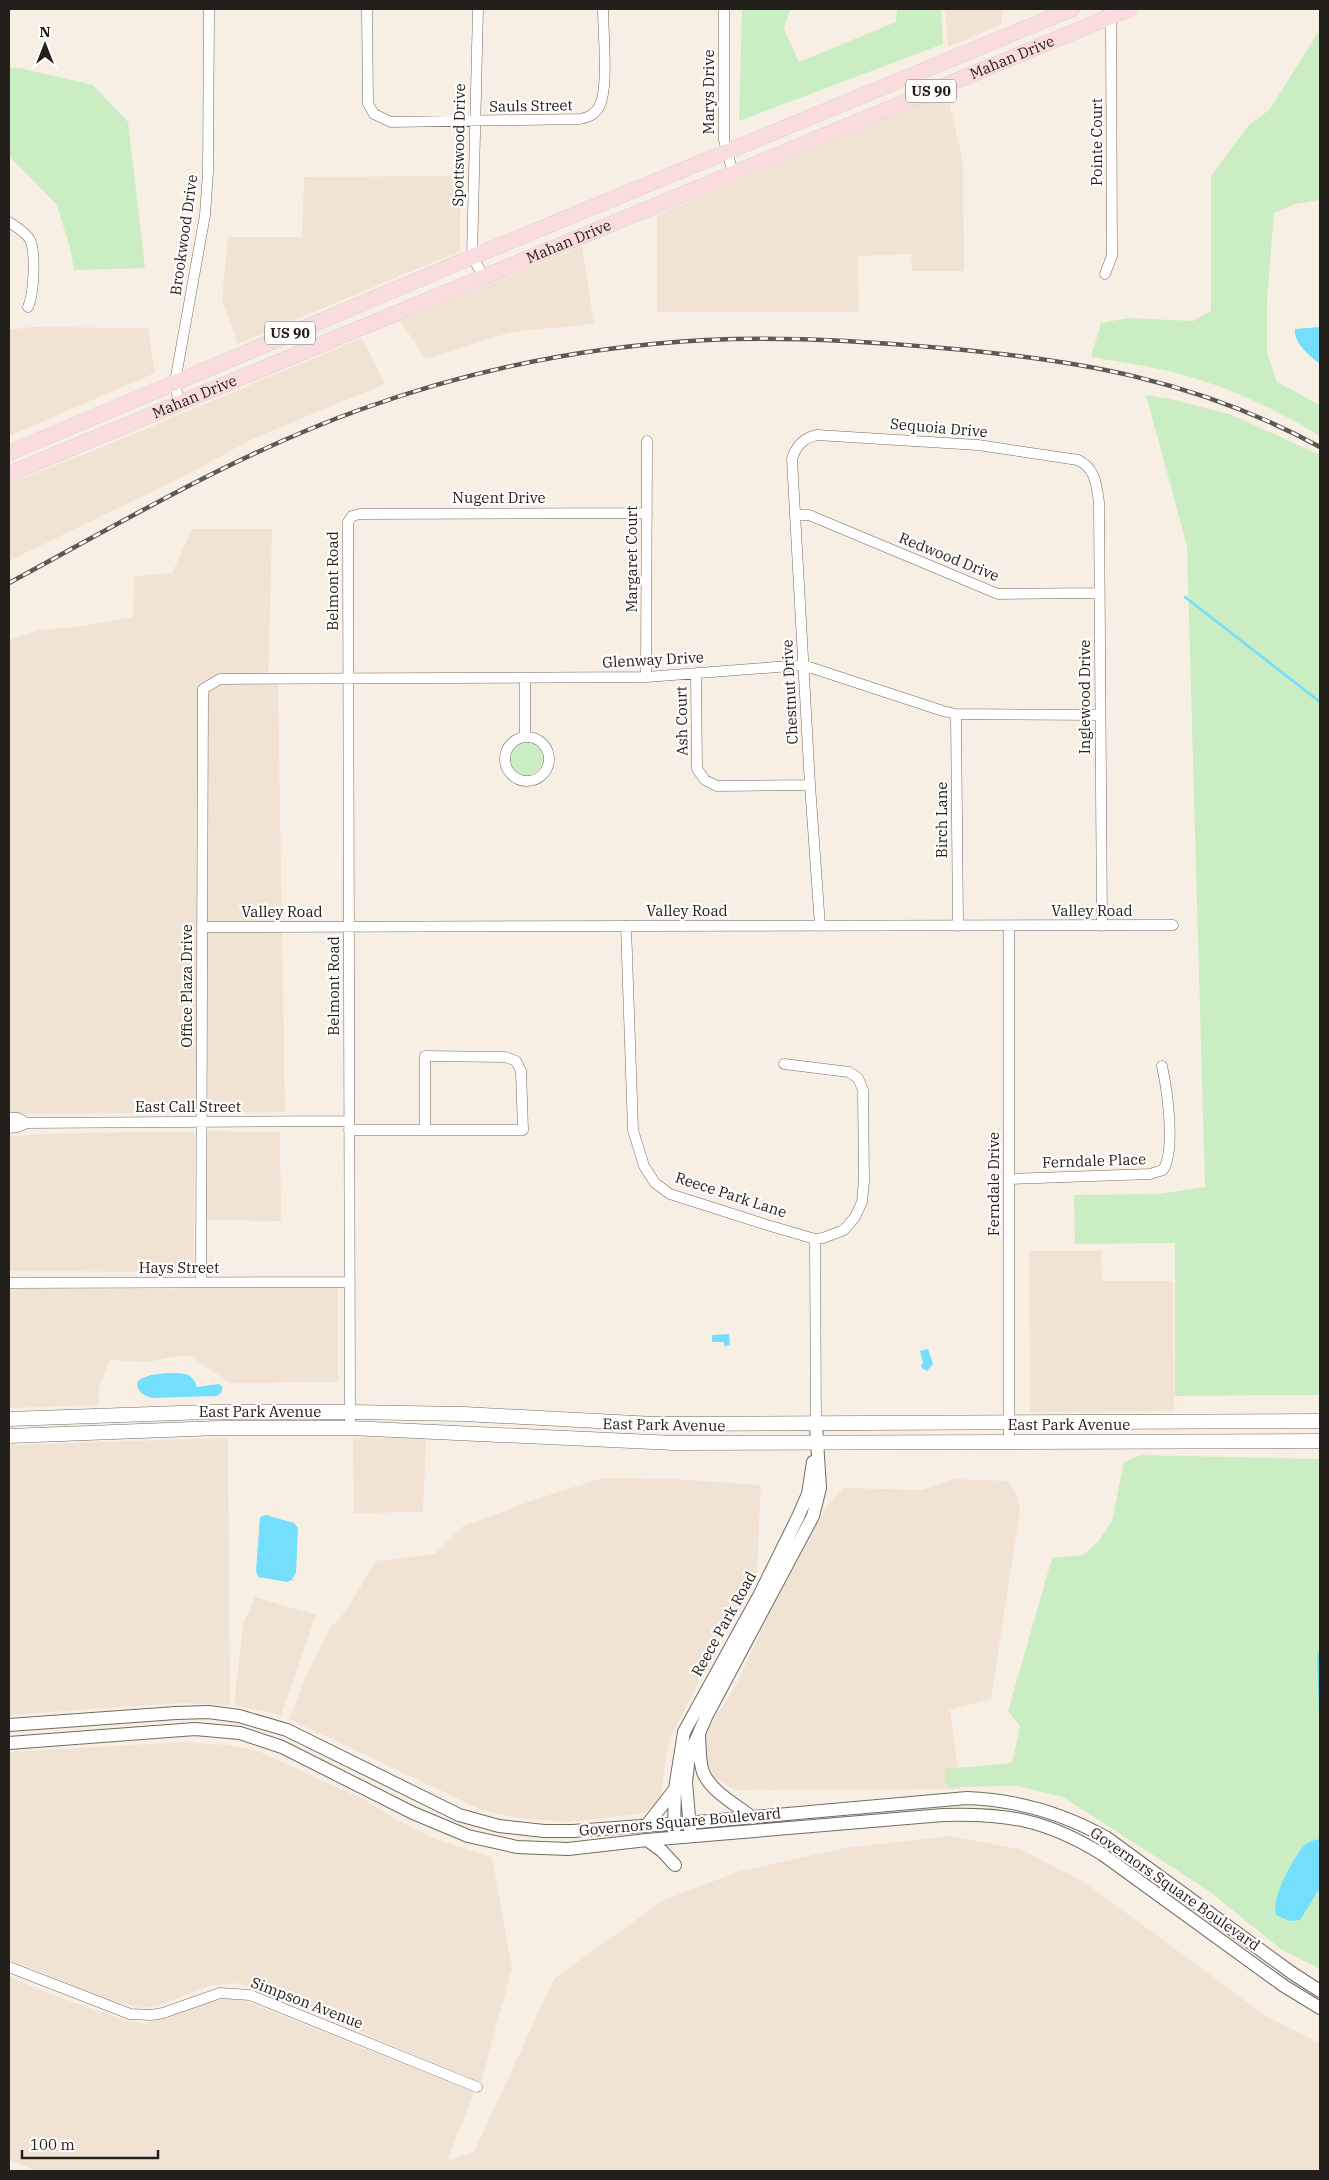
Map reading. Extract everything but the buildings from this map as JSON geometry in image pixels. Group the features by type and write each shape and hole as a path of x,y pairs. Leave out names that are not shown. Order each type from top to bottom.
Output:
{"main road":[{"name":"Mahan Drive","path":"9,453 472,257 1072,9"},
{"name":"Mahan Drive","path":"9,474 484,278 980,70 1110,12 1129,9"},
{"path":"972,50 980,70"},
{"path":"326,318 331,340"},
{"path":"64,429 72,448"},
{"name":"East Park Avenue","path":"9,1420 208,1412 350,1412 435,1413 654,1424 816,1425 1320,1420"},
{"name":"East Park Avenue","path":"9,1436 219,1428 350,1428 402,1429 594,1441 674,1443 1320,1441"}],"street":[{"name":"Brookwood Drive","path":"179,404 175,382 205,215 208,172 209,9"},
{"name":"Sauls Street","path":"367,9 367,98 374,114 391,122 474,122 580,119 590,117 597,110 604,91 603,9"},
{"name":"Spottswood Drive","path":"472,257 478,9"},
{"name":"Marys Drive","path":"724,9 724,140 733,173"},
{"name":"Pointe Court","path":"1105,274 1112,256 1110,12"},
{"path":"9,222 27,236 33,250 32,299 28,307"},
{"path":"472,257 484,278"},
{"name":"Sequoia Drive","path":"793,456 800,443 808,437 817,435 978,445 1078,460 1090,469"},
{"name":"Margaret Court","path":"646,677 647,441"},
{"name":"Chestnut Drive","path":"793,456 803,665 820,926"},
{"name":"Inglewood Drive","path":"1090,469 1096,479 1099,502 1102,926"},
{"name":"Nugent Drive","path":"352,516 360,514 647,513"},
{"name":"Redwood Drive","path":"795,515 809,515 998,594 1099,593"},
{"name":"Belmont Road","path":"350,1428 348,522 352,516"},
{"name":"Glenway Drive","path":"203,689 220,679 646,677 803,665 956,714 1100,715"},
{"name":"Ash Court","path":"696,673 697,769 705,780 717,786 810,785"},
{"path":"525,678 525,737"},
{"name":"Office Plaza Drive","path":"201,1282 203,689"},
{"name":"Birch Lane","path":"956,714 958,926"},
{"path":"525,737 537,739 543,744 549,758 543,774 530,781 517,779 511,774 504,761 510,744 525,737"},
{"name":"Valley Road","path":"202,927 1173,925"},
{"name":"Reece Park Lane","path":"626,926 634,1130 644,1166 656,1182 670,1194 815,1238"},
{"name":"Ferndale Drive","path":"1009,926 1009,1442"},
{"name":"East Call Street","path":"9,1128 18,1128 27,1123 201,1122 425,1130 523,1130 521,1071 516,1061 506,1057 425,1056 425,1130"},
{"path":"784,1064 849,1072 858,1078 863,1090 864,1181 862,1202 855,1217 844,1230 836,1234 815,1238 816,1425"},
{"name":"Ferndale Place","path":"1009,1179 1150,1174 1163,1170 1168,1159 1168,1096 1162,1066"},
{"name":"East Call Street","path":"9,1118 18,1118 27,1123"},
{"name":"Hays Street","path":"9,1283 350,1282"},
{"name":"Reece Park Road","path":"690,1823 687,1768 689,1756 698,1733 814,1516 820,1488 816,1425"},
{"name":"Reece Park Road","path":"674,1823 675,1789 684,1732 759,1596 801,1512 808,1494 817,1442"},
{"name":"Governors Square Boulevard","path":"9,1725 208,1712 256,1720 287,1730 459,1815 499,1826 549,1831 753,1818 942,1799 996,1799 1030,1805 1079,1822 1107,1838 1320,1991"},
{"path":"114,1717 115,1735"},
{"path":"251,1737 256,1720"},
{"name":"Governors Square Boulevard","path":"9,1743 195,1729 240,1733 282,1747 387,1800 468,1836 517,1847 568,1849 647,1840 943,1815 978,1814 1012,1817 1073,1837 1102,1854 1295,1994 1320,2008"},
{"path":"698,1733 703,1772 710,1783 753,1818"},
{"path":"373,1793 388,1781"},
{"path":"387,1800 388,1781"},
{"path":"647,1825 675,1789"},
{"path":"942,1799 943,1815"},
{"path":"674,1823 674,1838"},
{"path":"690,1823 690,1837"},
{"path":"548,1849 549,1831"},
{"path":"647,1840 675,1865"},
{"name":"Simpson Avenue","path":"9,1967 130,2014 150,2015 163,2013 220,1993 250,1994 478,2087"},
{"path":"1295,1994 1305,1981"}],"shaded area":[{"path":"945,9 1002,9 1002,24 948,47"},
{"path":"947,93 963,162 964,271 912,271 911,254 858,256 859,312 657,312 657,215"},
{"path":"461,176 460,251 238,344 222,300 228,237 302,237 304,177"},
{"path":"582,246 594,324 511,332 426,359 400,321"},
{"path":"32,327 148,328 155,373 9,436 9,330"},
{"path":"362,338 385,384 250,440 192,472 9,561 9,484"},
{"path":"192,529 272,529 268,685 278,685 285,1112 9,1114 9,640 39,630 77,627 133,617 134,576 172,573"},
{"path":"208,1131 280,1132 281,1221 206,1220 206,1134"},
{"path":"192,1132 195,1135 193,1270 191,1272 9,1271 9,1136 65,1133"},
{"path":"1029,1251 1101,1251 1102,1281 1173,1281 1174,1411 1030,1412"},
{"path":"338,1288 338,1382 230,1383 190,1356 170,1357 150,1362 110,1360 99,1387 99,1405 9,1408 9,1289"},
{"path":"353,1437 426,1439 423,1512 354,1513"},
{"path":"228,1438 230,1705 180,1703 9,1715 9,1445"},
{"path":"602,1478 672,1479 761,1485 757,1572 671,1736 667,1750 661,1797 646,1813 569,1822 524,1819 484,1811 289,1719 307,1673 330,1628 346,1611 376,1561 435,1554 462,1527 528,1502"},
{"path":"955,1479 1008,1481 1017,1494 1020,1510 991,1699 950,1710 961,1789 735,1790 714,1777 704,1759 705,1732 734,1689 774,1605 826,1507 844,1488 922,1490"},
{"path":"255,1597 316,1615 281,1715 234,1705 243,1624"},
{"path":"184,1742 226,1745 258,1751 365,1800 397,1820 435,1839 492,1858 512,1968 481,2082 251,1987 234,1983 209,1986 157,2006 142,2008 107,1999 9,1959 9,1752"},
{"path":"950,1836 1020,1849 1083,1881 1264,2015 1320,2043 1320,2171 37,2171 9,2160 9,1976 47,1993 125,2020 145,2024 212,2001 243,2000 474,2092 447,2161 474,2152 554,1979 662,1901 737,1872 845,1848"}],"green space":[{"path":"742,9 790,9 784,29 799,62 896,22 897,9 941,9 943,44 739,121"},
{"path":"1320,29 1320,200 1295,204 1274,213 1267,301 1267,353 1277,382 1320,405 1320,436 1263,405 1201,380 1159,369 1091,357 1101,323 1128,318 1193,321 1211,311 1211,176 1248,126 1270,109"},
{"path":"9,68 20,68 93,85 128,122 145,268 74,270 71,251 57,205 9,156"},
{"path":"1146,395 1171,399 1232,415 1320,455 1320,1395 1175,1396 1175,1243 1075,1244 1074,1195 1158,1194 1205,1187 1187,546"},
{"path":"525,740 538,745 543,758 538,771 525,776 512,771 507,758 512,745"},
{"path":"1141,1455 1320,1459 1320,1969 1282,1950 1209,1891 1063,1797 1017,1786 947,1787 945,1769 1012,1763 1020,1726 1008,1711 1052,1558 1083,1555 1098,1542 1112,1521 1124,1462"}],"water":[{"path":"1320,327 1320,364 1299,344 1295,329"},
{"path":"729,1334 730,1345 724,1346 724,1342 712,1342 712,1335"},
{"path":"928,1349 933,1364 927,1371 922,1368 921,1365 923,1363 920,1351"},
{"path":"166,1373 185,1374 192,1378 197,1387 219,1384 223,1387 221,1393 217,1396 152,1398 140,1391 137,1383 140,1379"},
{"path":"266,1515 294,1523 298,1528 296,1572 292,1580 287,1582 258,1577 256,1571 260,1517"},
{"path":"1320,1649 1320,1743 1317,1656"},
{"path":"1320,1839 1320,1888 1300,1920 1290,1921 1276,1915 1275,1908 1279,1890 1293,1861 1305,1845"}],"waterway":[{"path":"1185,597 1320,702"}],"railway":[{"path":"9,583 226,467 271,446 362,409 446,382 489,371 576,354 663,343 736,339 825,340 942,348 1042,359 1136,377 1182,389 1274,424 1320,447"}]}
